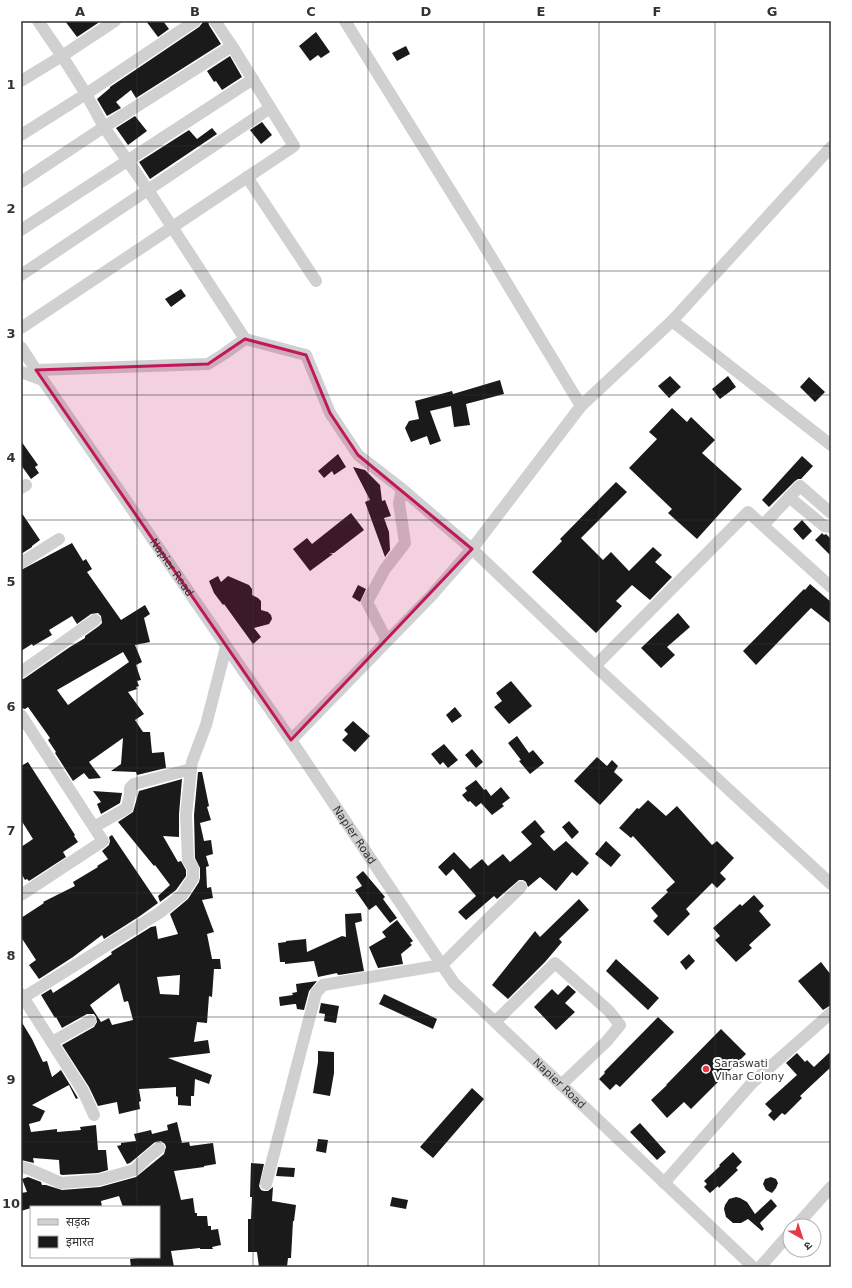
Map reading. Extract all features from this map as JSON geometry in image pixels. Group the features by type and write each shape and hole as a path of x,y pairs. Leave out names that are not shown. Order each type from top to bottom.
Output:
{"street":[{"path":"38,21 86,94 104,127 148,190 245,339 306,355 330,413 358,455 402,489 472,549 595,666 831,884"},
{"path":"21,81 115,21"},
{"path":"21,135 86,94 194,21"},
{"path":"21,328 294,146 215,21"},
{"path":"345,21 582,406"},
{"path":"21,182 104,127 232,46"},
{"path":"21,230 253,79"},
{"path":"21,275 270,108"},
{"path":"291,740 431,596 472,549 582,406 672,321 831,147"},
{"path":"247,177 316,281"},
{"path":"672,321 831,445"},
{"path":"21,372 40,375 208,364 245,339"},
{"name":"Napier Road","path":"21,347 291,740 454,983 753,1267"},
{"path":"763,525 800,486 831,513"},
{"path":"387,641 367,602 386,569 405,543 400,503 402,489"},
{"path":"789,497 824,526 831,527"},
{"path":"595,666 748,512 831,587"},
{"path":"21,563 59,539"},
{"path":"21,672 95,620"},
{"path":"94,1115 83,1091 22,997 159,913 182,895 192,878 193,868 188,860 186,815 192,762 206,725 226,646"},
{"path":"21,715 102,841 21,895"},
{"path":"94,827 127,808 130,788 134,784 191,769"},
{"path":"266,1184 316,993 323,985 442,965 521,887"},
{"path":"495,1022 555,963 608,1011 620,1025 607,1041 561,1085"},
{"path":"664,1183 752,1083 831,1014"},
{"path":"52,1042 90,1021"},
{"path":"21,1167 61,1183 99,1180 134,1170 159,1148"},
{"path":"803,1218 831,1187"},
{"path":"760,1267 782,1242"}],"highlighted area":[{"path":"245,339 306,355 330,413 358,455 472,549 291,740 36,370 208,364"}],"building":[{"path":"65,21 101,21 77,37"},
{"path":"146,21 163,21 169,29 158,37"},
{"path":"204,21 208,21 221,44 136,98 131,90 116,102 121,108 107,116 97,99 110,87 199,27"},
{"path":"316,32 330,52 321,58 318,55 310,61 299,46"},
{"path":"406,46 410,54 397,61 392,53"},
{"path":"230,56 242,77 222,90 216,81 214,82 207,71"},
{"path":"135,116 147,131 128,145 116,128"},
{"path":"262,122 272,135 261,144 250,130"},
{"path":"212,128 217,134 150,179 139,162 189,130 197,139"},
{"path":"181,289 186,296 171,307 165,299"},
{"path":"670,376 681,387 669,398 658,386"},
{"path":"728,376 736,387 720,399 712,389"},
{"path":"809,377 825,392 815,402 800,387"},
{"path":"500,380 504,394 466,404 470,425 454,427 451,406 430,411 441,441 430,445 427,436 411,442 405,428 409,421 419,419 415,401 452,391 453,394"},
{"path":"672,408 687,422 691,417 715,440 702,453 742,489 697,539 668,513 672,509 629,468 657,439 649,432"},
{"path":"21,441 38,465 35,467 39,473 31,479 21,465"},
{"path":"338,454 346,467 334,475 332,471 324,478 318,471"},
{"path":"802,456 813,466 801,479 795,481 769,507 762,500"},
{"path":"353,467 365,470 380,485 382,501 385,500 391,516 384,518 389,532 390,550 385,557 365,502 370,500"},
{"path":"616,482 627,492 581,538 603,560 611,552 629,571 653,547 662,555 655,562 672,577 650,600 632,585 616,601 622,606 596,633 532,572 562,541 560,539"},
{"path":"21,512 40,540 21,554"},
{"path":"351,513 364,530 334,553 329,553 333,554 310,571 293,549 307,538 312,544"},
{"path":"802,520 812,531 803,540 793,529"},
{"path":"822,533 824,535 826,534 831,539 831,556 815,540"},
{"path":"72,543 83,561 86,559 92,569 87,572 121,620 145,605 150,614 144,618 150,642 135,645 142,662 136,665 141,680 137,681 139,686 136,687 137,689 128,692 144,714 135,720 143,732 150,732 152,753 164,752 166,768 137,775 136,772 111,771 121,764 123,738 89,762 101,778 89,779 84,773 73,781 48,740 50,738 28,707 25,709 21,708 21,680 85,638 85,636 102,623 101,616 98,613 91,614 77,624 72,616 49,630 52,635 21,651 21,570","holes":["123,652 129,662 68,705 57,690"]},
{"path":"218,576 221,582 228,576 249,585 252,589 252,595 261,601 261,610 268,612 271,615 272,619 269,624 254,628 261,637 253,644 224,604 223,605 214,593 209,581"},
{"path":"810,584 831,602 831,624 811,608 756,665 743,651"},
{"path":"358,585 366,589 360,602 352,597"},
{"path":"678,613 690,627 667,647 675,655 661,668 641,648"},
{"path":"511,681 532,706 509,724 494,707 502,701 496,693"},
{"path":"455,707 462,716 452,723 446,715"},
{"path":"353,721 370,736 355,752 342,740 348,734 344,730"},
{"path":"517,736 529,753 533,750 544,763 530,774 519,761 521,760 508,743"},
{"path":"444,744 458,760 448,768 443,762 440,765 431,754"},
{"path":"472,749 483,762 476,768 465,755"},
{"path":"597,757 607,766 612,760 618,766 614,772 623,780 600,805 574,781"},
{"path":"28,762 78,842 63,852 66,857 29,881 27,879 25,880 21,873 21,847 33,839 21,820 21,766"},
{"path":"198,772 202,772 209,806 207,807 211,820 200,823 204,841 211,840 213,854 206,856 209,866 206,867 207,888 211,887 213,898 202,900 214,932 207,934 212,959 220,959 221,969 214,969 212,997 209,996 207,1023 197,1022 194,1042 208,1040 210,1053 168,1058 212,1075 209,1084 195,1079 194,1096 191,1096 191,1106 178,1105 176,1087 139,1089 141,1101 139,1102 140,1109 119,1114 117,1102 98,1106 89,1087 62,1045 94,1027 97,1022 96,1017 94,1014 87,1014 62,1028 41,995 51,989 53,993 112,954 111,952 151,927 156,926 158,939 178,934 170,914 188,899 200,878 200,868 195,858 194,815","holes":["180,975 179,995 160,994 157,977","119,983 124,1002 128,1001 133,1020 112,1025 109,1018 101,1022 90,1005"]},
{"path":"182,779 179,837 163,836 178,862 181,861 186,870 186,876 176,890 160,902 158,896 170,885 118,822 133,812 139,791"},
{"path":"476,780 491,796 501,787 510,798 502,804 504,806 492,815 481,803 476,807 470,801 468,802 462,795 467,791 465,788"},
{"path":"93,791 122,793 120,803 101,814 97,804 101,802"},
{"path":"648,800 666,816 677,806 712,845 717,841 734,858 720,873 726,879 717,888 712,883 686,909 690,914 668,936 653,921 658,916 651,908 668,892 666,890 675,882 633,836 631,838 619,828 637,808 639,809"},
{"path":"535,820 545,832 540,836 554,851 566,841 589,863 577,876 572,872 556,891 540,877 528,887 526,882 519,880 497,899 494,896 466,920 458,912 476,896 453,869 446,876 438,867 454,852 470,869 482,859 488,866 503,854 510,862 532,844 521,832"},
{"path":"569,821 579,832 572,839 562,827"},
{"path":"112,835 158,903 104,939 102,935 73,957 39,979 29,965 36,960 21,937 21,918 44,903 43,902 75,886 73,882 108,859 102,851 109,845 109,837"},
{"path":"606,841 621,855 611,867 595,854"},
{"path":"363,871 385,897 383,899 397,918 390,923 376,905 369,910 355,890 362,886 356,877"},
{"path":"754,895 764,906 759,911 771,925 749,945 752,948 736,962 715,940 720,936 713,928 740,904 742,906"},
{"path":"579,899 589,910 559,939 562,942 545,962 508,999 492,985 535,931 540,937"},
{"path":"361,913 362,921 355,923 364,971 339,975 337,973 318,977 314,961 285,964 285,962 280,962 278,943 306,939 307,952 342,936 346,937 345,914"},
{"path":"397,920 413,941 410,943 412,945 401,954 403,964 378,968 369,947 386,937 382,932"},
{"path":"689,954 695,961 686,970 680,962"},
{"path":"616,959 659,998 648,1010 606,971"},
{"path":"821,962 831,975 831,1005 823,1010 798,981"},
{"path":"317,981 309,991 304,1010 297,1009 296,1004 280,1006 279,997 293,995 292,993 297,992 296,984"},
{"path":"568,985 576,992 565,1003 575,1012 556,1030 534,1007 552,989 558,995"},
{"path":"384,994 437,1019 433,1029 379,1004"},
{"path":"321,1003 339,1006 336,1023 324,1021 325,1014 319,1013"},
{"path":"658,1017 674,1032 620,1087 616,1084 610,1090 599,1079 605,1073 604,1072"},
{"path":"21,1021 43,1062 47,1061 52,1077 61,1070 78,1098 76,1099 69,1085 32,1105 45,1111 40,1121 29,1124 31,1132 57,1129 57,1132 81,1130 80,1127 96,1125 98,1150 106,1150 108,1170 98,1173 62,1175 60,1174 59,1160 33,1158 34,1163 21,1160"},
{"name":"Saraswati VIhar Colony","path":"721,1029 746,1054 691,1109 684,1102 667,1118 651,1100"},
{"path":"318,1051 334,1052 334,1073 330,1096 313,1093 318,1062"},
{"path":"831,1051 831,1067 800,1096 802,1098 785,1115 782,1113 774,1121 768,1115 772,1111 765,1104 797,1075 786,1063 797,1053 805,1062 807,1060 814,1067"},
{"path":"472,1088 484,1099 433,1158 420,1147"},
{"path":"177,1122 182,1143 189,1142 190,1146 213,1143 216,1164 174,1171 181,1200 193,1198 195,1213 197,1213 197,1216 207,1216 208,1226 211,1226 211,1230 218,1229 221,1245 212,1247 213,1249 200,1248 171,1251 174,1267 131,1267 130,1259 160,1258 160,1206 123,1206 119,1196 101,1201 102,1206 30,1206 30,1208 21,1211 21,1193 27,1192 22,1179 28,1177 41,1182 42,1185 62,1190 100,1187 136,1177 164,1154 166,1147 165,1144 161,1141 155,1142 127,1164 117,1146 121,1145 121,1143 136,1141 134,1134 151,1130 152,1134 168,1130 167,1125"},
{"path":"640,1123 666,1152 657,1160 630,1132"},
{"path":"318,1139 328,1140 326,1153 316,1151"},
{"path":"733,1152 742,1162 736,1168 738,1170 719,1188 718,1186 710,1193 704,1187 707,1184 704,1181"},
{"path":"251,1163 264,1164 259,1186 261,1190 264,1191 268,1191 273,1187 272,1201 296,1205 293,1221 291,1258 288,1258 287,1267 259,1267 257,1252 248,1252 248,1219 251,1219 252,1197 250,1197"},
{"path":"278,1167 295,1168 294,1177 276,1176"},
{"path":"771,1177 776,1179 778,1183 772,1193 766,1190 763,1184 765,1179"},
{"path":"392,1197 408,1200 406,1209 390,1206"},
{"path":"736,1197 747,1202 755,1214 771,1199 777,1206 760,1223 764,1229 762,1231 748,1219 741,1223 733,1223 726,1217 724,1209 725,1205 729,1199"}],"place":[{"name":"Saraswati VIhar Colony","path":"706,1069"}]}
